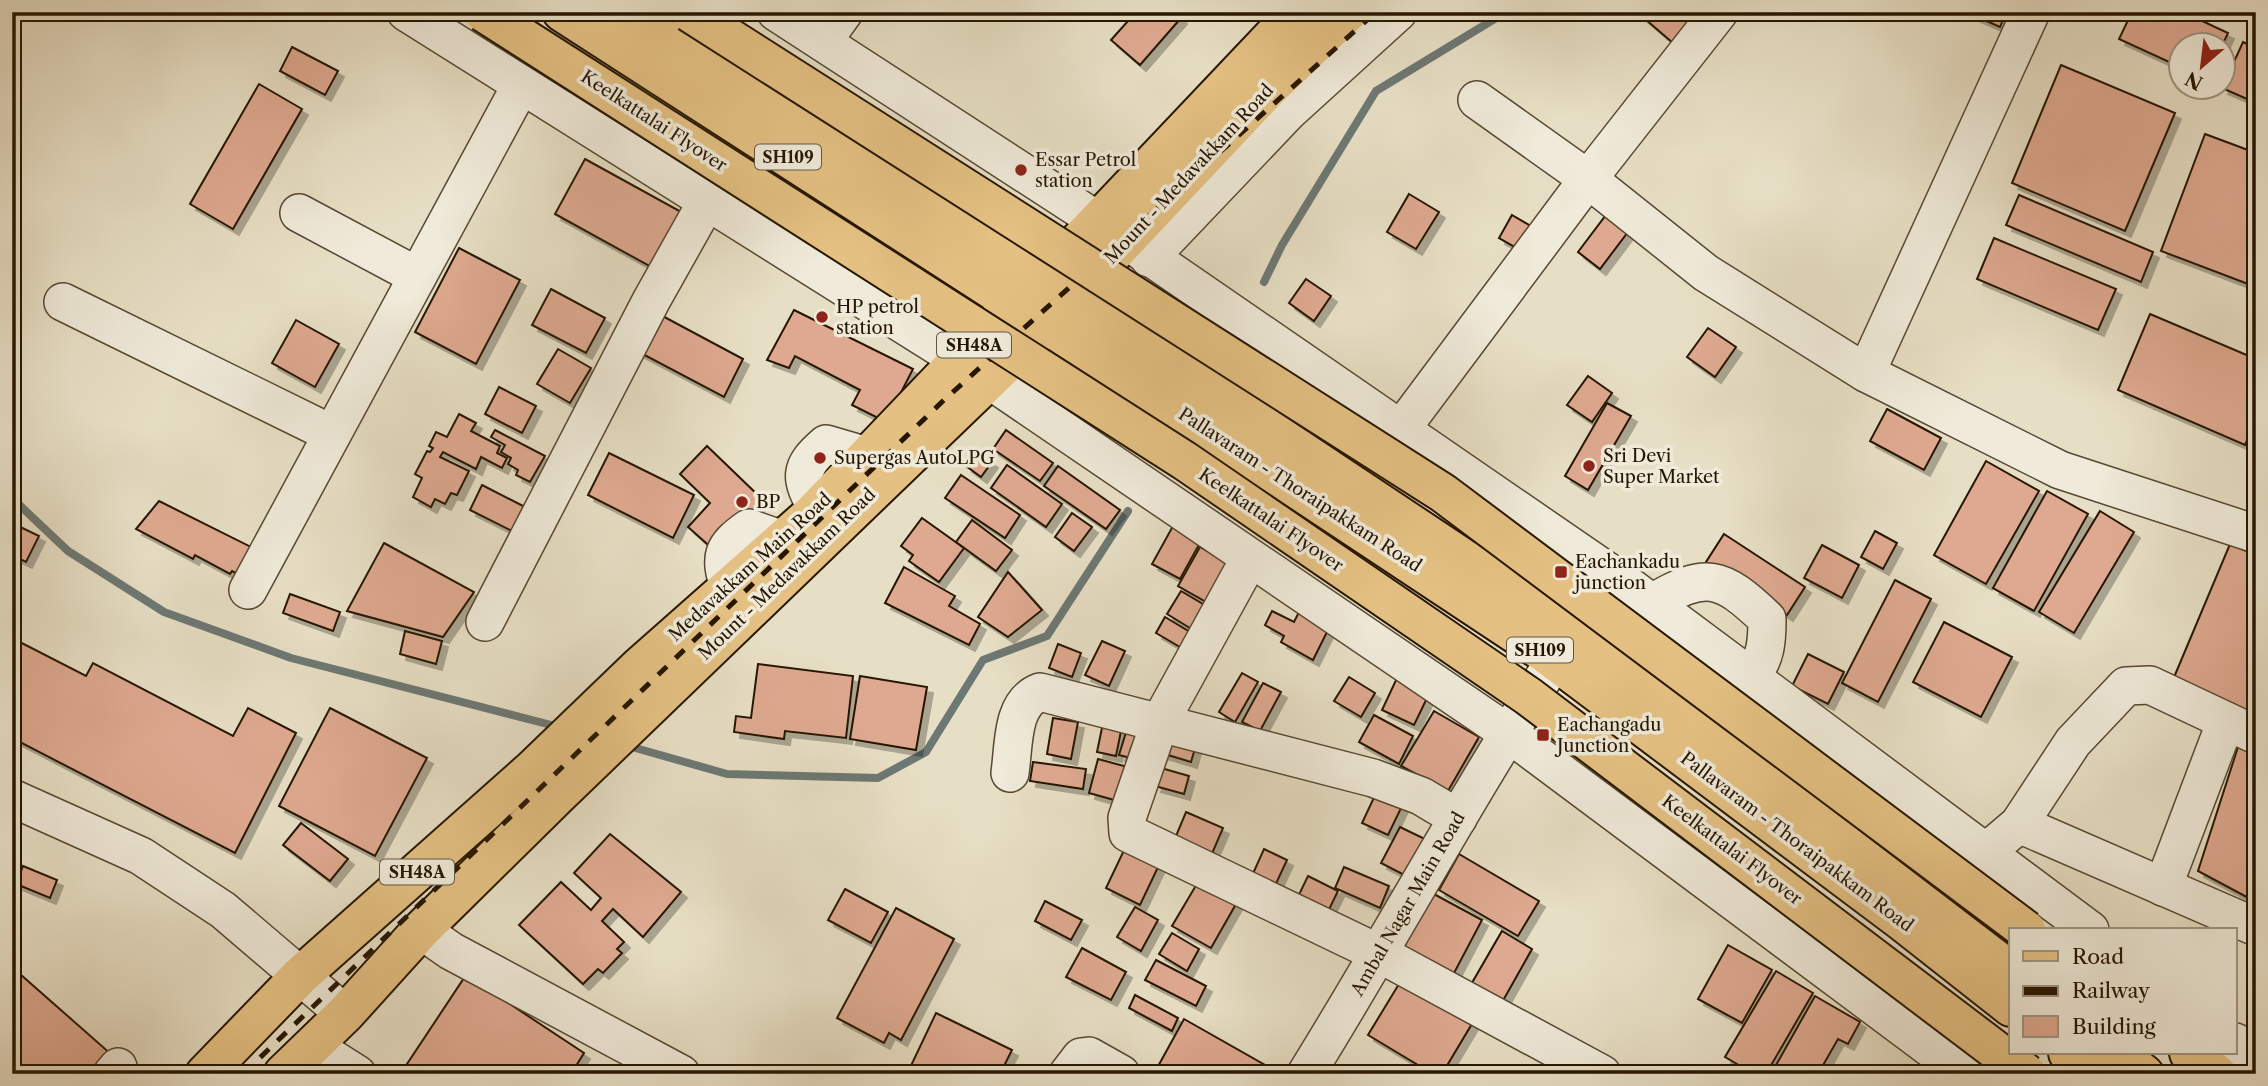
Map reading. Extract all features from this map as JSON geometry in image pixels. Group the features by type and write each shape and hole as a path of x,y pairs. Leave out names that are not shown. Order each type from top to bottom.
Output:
{"main road":[{"name":"Keelkattalai Flyover","path":"483,12 1185,461 1517,689 2027,1074"},
{"name":"Pallavaram - Thoraipakkam Road","path":"562,12 1012,305 1143,387 1555,660 1903,922 2009,1005"},
{"name":"Pallavaram - Thoraipakkam Road","path":"621,12 1058,289 1523,598 2009,969"},
{"path":"689,12 1443,493 2023,928"},
{"name":"Mount - Medavakkam Road","path":"1124,240 1269,88 1348,12"},
{"name":"Medavakkam Main Road","path":"652,680 729,587 817,509 867,456 974,371 1012,305 1058,289 1124,240 1287,15"},
{"name":"Mount - Medavakkam Road","path":"205,1074 300,976 545,783 974,371 1045,326 1058,289"},
{"name":"Mount - Medavakkam Road","path":"283,1074 345,1014 421,930 545,783"},
{"path":"2069,1054 2095,1074"},
{"path":"2118,1054 2144,1074"},
{"path":"2190,1054 2217,1074"}],"street":[{"path":"406,12 520,87 974,371 1508,733 1965,1074"},
{"path":"775,12 834,26 1124,240 1402,428 1652,603 2087,928"},
{"path":"1124,240 1288,112 1398,12"},
{"path":"1402,428 1588,178 1719,12"},
{"path":"1866,373 2031,12"},
{"path":"248,590 520,87"},
{"path":"1477,100 1588,178 1706,273 1866,373 2060,470 2253,524"},
{"path":"485,622 651,301 706,203"},
{"path":"299,213 417,276"},
{"path":"63,302 332,433"},
{"path":"1250,558 1160,722 1127,818 1128,833 1380,954 1602,1074"},
{"path":"1652,603 1679,587 1700,580 1715,581 1749,602 1767,619 1765,654 1751,677"},
{"name":"Ambal Nagar Main Road","path":"1306,1074 1380,954 1508,733 1555,660"},
{"path":"1985,853 2019,824 2073,742 2126,686 2150,685 2241,728 2163,887"},
{"path":"1010,773 1019,712 1028,696 1040,692 1373,778 1421,796 1458,818"},
{"path":"12,798 141,856 223,910 345,1014"},
{"path":"2019,824 2256,928"},
{"path":"421,930 451,951 681,1074"},
{"path":"2236,1043 2256,1059"},
{"path":"313,1046 357,1074"},
{"path":"1068,1074 1081,1057 1088,1056 1121,1074"}],"building":[{"path":"1136,12 1175,12 1181,18 1140,65 1111,40"},
{"path":"1685,12 1693,19 1673,43 1638,13"},
{"path":"1966,12 2006,12 2000,27"},
{"path":"2132,12 2183,12 2226,32 2166,32 2166,61 2119,39"},
{"path":"2243,42 2256,48 2256,103 2236,94 2236,57"},
{"path":"292,47 338,71 325,95 280,71"},
{"path":"2061,65 2175,113 2125,231 2012,183"},
{"path":"259,84 302,109 233,229 190,204"},
{"path":"2205,134 2256,153 2256,287 2161,251"},
{"path":"585,159 683,213 653,268 555,214"},
{"path":"1409,194 1439,212 1416,249 1387,232"},
{"path":"2019,195 2153,252 2141,282 2006,225"},
{"path":"1609,211 1631,228 1600,269 1578,252"},
{"path":"1512,215 1534,228 1522,251 1499,238"},
{"path":"1994,238 2116,289 2098,330 1977,279"},
{"path":"459,248 520,280 476,364 415,332"},
{"path":"1306,279 1331,296 1314,321 1289,303"},
{"path":"551,289 605,318 586,353 532,325"},
{"path":"794,310 913,369 886,422 852,405 860,390 795,356 789,368 767,360"},
{"path":"655,312 743,359 724,397 635,350"},
{"path":"2150,314 2256,359 2256,420 2245,445 2118,390"},
{"path":"296,320 339,344 315,387 272,363"},
{"path":"1708,328 1736,347 1715,377 1687,357"},
{"path":"558,349 591,368 570,403 537,384"},
{"path":"1588,376 1612,393 1592,422 1567,405"},
{"path":"499,387 536,406 522,433 485,414"},
{"path":"1607,403 1631,416 1588,490 1565,476"},
{"path":"1887,409 1941,438 1924,470 1870,441"},
{"path":"459,414 476,423 471,431 500,446 497,453 507,458 502,468 481,457 476,469 443,452 440,457 469,471 457,495 451,493 445,504 435,499 431,507 413,497 422,478 415,474 427,451 430,452 433,448 429,446 436,432 447,437"},
{"path":"495,430 545,456 530,482 516,475 518,470 508,464 511,458 501,452 505,445 491,437"},
{"path":"1006,430 1053,463 1040,481 993,449"},
{"path":"707,446 763,500 715,551 688,527 710,503 680,474"},
{"path":"977,451 992,462 981,477 966,466"},
{"path":"609,453 694,495 673,538 588,495"},
{"path":"1986,461 2039,491 1986,584 1934,555"},
{"path":"1007,465 1062,504 1046,527 991,488"},
{"path":"1058,466 1120,510 1106,529 1044,486"},
{"path":"961,475 1020,515 1005,538 945,498"},
{"path":"482,485 527,508 514,532 470,510"},
{"path":"2047,491 2088,514 2034,611 1993,588"},
{"path":"159,501 259,551 245,578 232,571 230,574 195,555 193,559 136,529"},
{"path":"2100,511 2134,532 2074,633 2039,612"},
{"path":"1072,513 1092,527 1074,551 1055,537"},
{"path":"922,518 964,548 939,582 909,561 913,555 901,546"},
{"path":"972,520 1012,550 996,571 956,542"},
{"path":"12,523 39,536 26,562 16,557 12,564"},
{"path":"1173,526 1201,541 1180,579 1152,564"},
{"path":"1875,531 1897,543 1883,569 1861,557"},
{"path":"1724,534 1805,587 1787,615 1706,562"},
{"path":"384,543 474,592 443,637 347,611"},
{"path":"2230,544 2256,555 2256,718 2172,682"},
{"path":"1822,545 1859,565 1842,598 1804,578"},
{"path":"1200,547 1237,568 1215,607 1178,586"},
{"path":"904,567 955,596 949,606 980,624 969,645 885,603"},
{"path":"1008,572 1042,610 1008,637 978,617"},
{"path":"1895,580 1931,599 1878,702 1842,683"},
{"path":"1181,591 1213,610 1198,633 1167,614"},
{"path":"290,594 340,612 333,631 283,613"},
{"path":"1272,611 1294,622 1299,612 1329,628 1313,660 1281,642 1284,636 1265,625"},
{"path":"1165,617 1195,635 1185,650 1156,633"},
{"path":"1944,622 2012,657 1981,717 1913,682"},
{"path":"405,631 442,641 436,664 400,654"},
{"path":"12,638 86,676 93,663 233,736 248,708 296,733 235,853 12,738"},
{"path":"1102,641 1125,651 1109,686 1085,675"},
{"path":"1058,644 1081,653 1072,677 1049,668"},
{"path":"1808,654 1844,672 1828,704 1792,686"},
{"path":"758,664 853,676 846,738 785,731 784,739 734,732 736,716 751,718"},
{"path":"1242,673 1258,682 1235,722 1219,712"},
{"path":"860,676 927,687 916,750 850,739"},
{"path":"1349,677 1375,693 1361,717 1334,701"},
{"path":"1397,678 1429,694 1414,725 1382,710"},
{"path":"1263,683 1281,692 1260,731 1242,722"},
{"path":"330,708 427,758 375,856 279,806"},
{"path":"1434,711 1479,737 1448,791 1401,766"},
{"path":"1374,715 1413,736 1399,764 1359,742"},
{"path":"1053,718 1078,722 1071,759 1047,754"},
{"path":"1103,723 1122,726 1116,756 1097,752"},
{"path":"1127,729 1145,735 1138,760 1119,755"},
{"path":"1164,735 1196,745 1191,762 1158,752"},
{"path":"2238,747 2256,755 2256,902 2198,871"},
{"path":"1098,759 1135,769 1125,803 1089,793"},
{"path":"1033,762 1086,769 1083,789 1030,781"},
{"path":"1161,768 1189,776 1184,794 1155,786"},
{"path":"1377,791 1403,804 1388,835 1362,823"},
{"path":"1186,812 1223,828 1208,863 1171,848"},
{"path":"301,823 348,859 330,881 283,845"},
{"path":"1400,827 1431,842 1412,879 1381,863"},
{"path":"610,834 681,892 643,937 613,909 602,921 624,942 617,949 622,953 603,973 598,969 583,984 519,925 561,882 591,910 601,898 574,873"},
{"path":"1126,846 1160,863 1140,905 1106,888"},
{"path":"1264,849 1287,860 1274,888 1251,878"},
{"path":"1459,854 1539,901 1518,936 1439,890"},
{"path":"23,866 57,880 50,898 16,884"},
{"path":"1344,867 1389,886 1380,908 1335,888"},
{"path":"1308,876 1338,891 1323,922 1293,907"},
{"path":"1198,882 1236,904 1211,948 1172,926"},
{"path":"845,889 888,912 871,943 828,920"},
{"path":"1432,893 1482,920 1453,975 1403,949"},
{"path":"1045,901 1082,920 1071,940 1035,921"},
{"path":"1135,907 1158,920 1141,951 1117,937"},
{"path":"896,908 954,939 901,1040 889,1033 884,1043 837,1018"},
{"path":"1502,931 1532,949 1500,1006 1469,988"},
{"path":"1172,933 1199,949 1187,971 1159,954"},
{"path":"1728,945 1772,970 1742,1023 1698,999"},
{"path":"1082,948 1126,972 1111,1000 1066,977"},
{"path":"1156,960 1206,986 1196,1006 1145,980"},
{"path":"12,967 112,1055 95,1074 12,1074"},
{"path":"1776,971 1813,993 1766,1074 1754,1074 1725,1057"},
{"path":"1405,974 1476,1017 1442,1074 1433,1074 1368,1035"},
{"path":"466,975 584,1053 571,1074 415,1074 405,1067"},
{"path":"1135,995 1178,1018 1172,1031 1129,1008"},
{"path":"1815,996 1860,1022 1848,1044 1838,1039 1818,1074 1771,1074"},
{"path":"936,1013 1012,1050 1000,1074 907,1074"},
{"path":"1184,1019 1272,1069 1270,1074 1162,1074 1156,1070"}],"waterway":[{"path":"1264,282 1282,245 1376,91 1506,12"},
{"path":"12,498 68,551 164,612 291,658 559,727"},
{"path":"625,745 727,774 878,778 926,752 983,660 1047,636 1128,511"}],"railway":[{"path":"243,1074 944,400 1376,12"}],"place":[{"name":"Essar Petrol station","path":"1021,170"},
{"name":"HP petrol station","path":"822,317"},
{"name":"Supergas AutoLPG","path":"820,458"},
{"name":"Sri Devi Super Market","path":"1589,466"},
{"name":"BP","path":"742,502"},
{"name":"Eachankadu junction","path":"1561,572"},
{"name":"Eachangadu Junction","path":"1543,735"}]}
